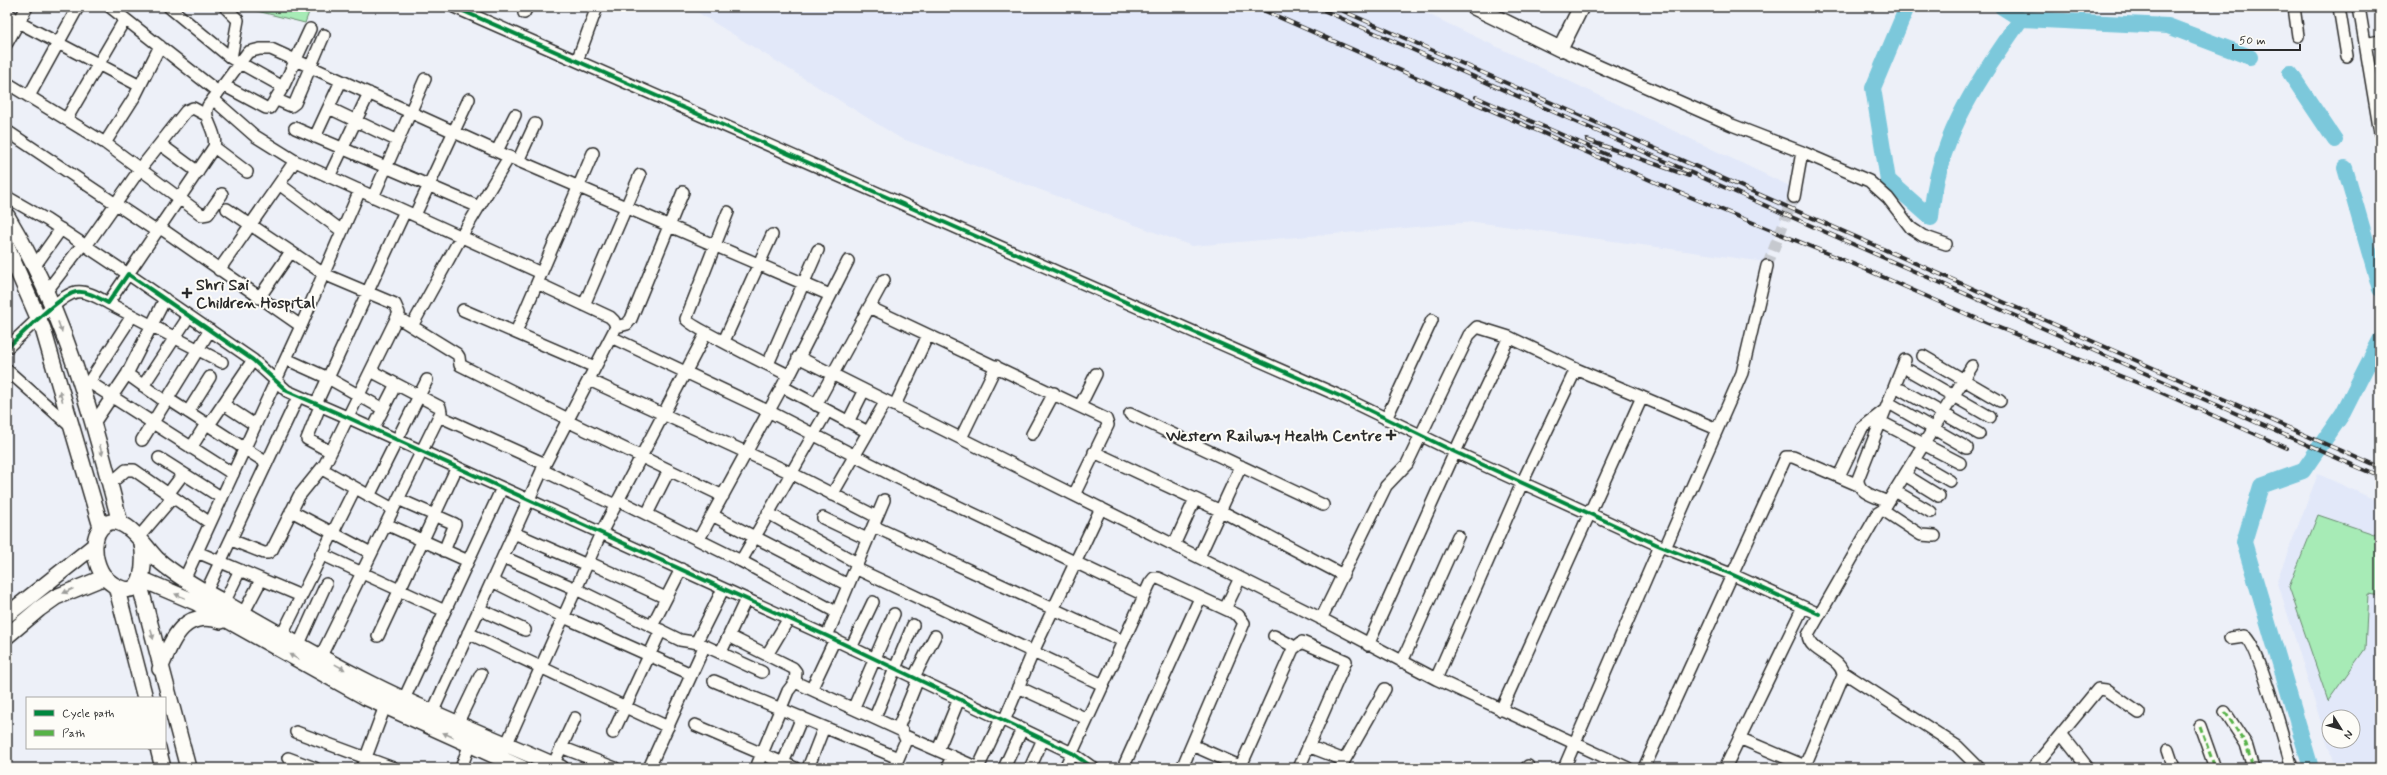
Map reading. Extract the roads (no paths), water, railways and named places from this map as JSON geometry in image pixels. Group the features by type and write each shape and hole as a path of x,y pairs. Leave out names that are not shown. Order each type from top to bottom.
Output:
{"main road":[{"path":"1474,7 1560,49 1580,7"},
{"path":"7,216 24,244 86,385 94,424 120,523"},
{"path":"24,244 11,259 39,319 70,426 102,527"},
{"path":"140,581 127,589 116,586 105,577 96,562 95,545 102,527 112,521 129,528 140,541 184,580 224,603 242,620 385,706 522,768"},
{"path":"140,541 145,557 140,581 160,669 188,768"},
{"path":"7,615 95,545"},
{"path":"7,636 56,597 105,577"},
{"path":"140,581 282,635 372,684 557,766"},
{"path":"116,586 145,697"},
{"path":"160,669 173,637 182,626 195,619 209,617 242,620"},
{"path":"158,749 163,768"}],"street":[{"path":"7,43 27,7"},
{"path":"29,96 78,7"},
{"path":"110,7 218,92 255,136 295,161 373,197 462,235 542,273"},
{"path":"169,7 235,60 283,87"},
{"path":"454,7 1342,397 1454,452 1662,547 1731,574 1820,614"},
{"path":"577,61 597,7"},
{"path":"2294,7 2298,36"},
{"path":"2339,7 2347,56"},
{"path":"2359,7 2380,133"},
{"path":"206,115 208,106 218,92 235,60 238,20 228,8"},
{"path":"7,12 18,22 140,86"},
{"path":"67,118 125,19"},
{"path":"218,92 270,108 283,87 310,29"},
{"path":"276,100 294,106 324,35"},
{"path":"2365,44 2380,41"},
{"path":"105,143 140,86 160,46"},
{"path":"235,60 248,52 260,49 271,49 625,208 830,295"},
{"path":"1560,49 1868,181 1888,198 1911,228 1923,236 1946,244"},
{"path":"373,197 425,78"},
{"path":"315,137 341,81"},
{"path":"7,83 67,118 105,143 205,216 222,194"},
{"path":"329,176 369,93"},
{"path":"331,452 307,439 328,378 366,293 410,213 429,185 469,99"},
{"path":"46,292 85,245 160,144 190,108 197,109 206,115 214,131 214,147 108,303"},
{"path":"329,108 398,141"},
{"path":"497,151 515,115"},
{"path":"412,326 462,235 479,208 514,159 535,124"},
{"path":"295,128 479,208"},
{"path":"7,131 302,326"},
{"path":"160,144 198,172"},
{"path":"214,147 247,172"},
{"path":"1794,197 1802,152"},
{"path":"516,332 593,153"},
{"path":"219,270 295,161"},
{"path":"584,305 640,175"},
{"path":"279,184 342,231"},
{"path":"184,580 302,326 360,190"},
{"path":"613,332 627,324 631,319 683,192"},
{"path":"7,196 61,229 210,330 253,360 276,381 298,397 422,451 874,658 1072,753 1093,768"},
{"path":"227,209 290,253 324,274 395,304 398,308 397,316 349,418 322,469 305,487 270,553 264,553 232,540"},
{"path":"728,212 686,319 688,323 706,333 789,374"},
{"path":"34,267 61,229"},
{"path":"724,341 772,235"},
{"path":"768,364 818,250"},
{"path":"259,298 290,253"},
{"path":"699,539 770,412 848,261"},
{"path":"1564,768 1746,362 1766,266"},
{"path":"816,405 884,280"},
{"path":"433,712 544,467 613,332 614,322 610,317 537,283"},
{"path":"7,348 53,307 76,292 86,293 108,303 222,362"},
{"path":"94,424 113,398 127,374 165,299"},
{"path":"869,307 1102,416 1108,422 1074,495"},
{"path":"464,310 595,367"},
{"path":"132,316 86,385 113,398 233,474"},
{"path":"143,386 189,316"},
{"path":"397,316 457,354 460,365 640,456 723,496"},
{"path":"1386,419 1432,320"},
{"path":"1321,619 1386,486 1404,468 1474,328 1480,327 1509,337 1576,369 1717,429"},
{"path":"142,440 210,330"},
{"path":"613,332 685,372 770,412 855,456 1144,595"},
{"path":"500,758 587,563 616,502 706,333"},
{"path":"832,495 868,432 891,403 928,335"},
{"path":"1368,644 1454,452 1509,337"},
{"path":"1923,356 2000,401"},
{"path":"798,357 833,373 864,390 1240,578 1436,679 1575,745 1628,768"},
{"path":"286,359 328,378 383,409"},
{"path":"191,448 253,360"},
{"path":"1858,485 1858,479 1906,360"},
{"path":"961,438 996,366"},
{"path":"1972,366 1895,491 1885,506 1878,513 1809,632 1808,638 1843,672 1957,746 1979,768"},
{"path":"1436,679 1522,483 1576,369"},
{"path":"7,370 70,426"},
{"path":"321,656 442,409 371,371"},
{"path":"1910,372 1990,417"},
{"path":"127,374 143,386 188,412 268,463"},
{"path":"1080,406 1096,374"},
{"path":"188,412 210,377"},
{"path":"369,496 427,380"},
{"path":"588,380 791,473 832,495 875,522 1123,641"},
{"path":"373,429 396,384"},
{"path":"783,387 868,432"},
{"path":"848,422 864,390"},
{"path":"1902,390 1979,434"},
{"path":"1032,434 1054,393"},
{"path":"206,592 232,540 298,397"},
{"path":"1501,710 1642,397"},
{"path":"223,404 255,425"},
{"path":"1887,406 1933,428 1967,448"},
{"path":"1839,476 1862,428 1887,406"},
{"path":"741,561 827,410"},
{"path":"1130,414 1323,505"},
{"path":"439,416 616,502 647,514 699,539 836,612"},
{"path":"1881,422 1960,464"},
{"path":"1094,452 1220,511 1343,575"},
{"path":"1644,768 1731,574 1786,457 1794,456 1858,485 1862,490 1885,506 1921,535 1935,536"},
{"path":"159,458 222,498"},
{"path":"1914,460 1950,480"},
{"path":"1199,558 1241,466"},
{"path":"378,636 457,467"},
{"path":"110,484 130,469 210,523"},
{"path":"322,469 393,509"},
{"path":"647,514 669,470"},
{"path":"140,541 171,496 183,474"},
{"path":"1905,475 1939,496"},
{"path":"282,635 300,596 355,488"},
{"path":"404,699 502,488"},
{"path":"1895,491 1931,512"},
{"path":"398,499 455,524 444,551"},
{"path":"1174,545 1195,499"},
{"path":"812,688 831,638 836,612 884,500"},
{"path":"795,682 854,707 938,750 978,768 1018,687 1101,508"},
{"path":"291,511 371,553"},
{"path":"768,513 856,566 1103,685"},
{"path":"712,515 848,585"},
{"path":"823,518 867,539"},
{"path":"386,524 468,562"},
{"path":"514,533 666,598"},
{"path":"1402,662 1458,536"},
{"path":"197,552 300,596"},
{"path":"321,554 445,611"},
{"path":"503,557 576,588 685,642 701,645 721,652 762,672"},
{"path":"612,733 649,655 666,598 681,569"},
{"path":"224,603 240,570"},
{"path":"1065,768 1144,595 1154,578 1158,578 1238,615 1244,623 1182,768"},
{"path":"1225,609 1240,578"},
{"path":"242,620 262,580"},
{"path":"492,581 564,617 691,674"},
{"path":"299,644 326,584"},
{"path":"648,768 691,674 701,645 698,639 723,588"},
{"path":"1123,768 1200,598"},
{"path":"721,652 746,599"},
{"path":"851,648 873,602"},
{"path":"1725,768 1804,607"},
{"path":"479,609 525,630"},
{"path":"854,707 894,614"},
{"path":"767,655 788,618"},
{"path":"875,717 914,625"},
{"path":"468,633 668,727"},
{"path":"729,636 793,668 796,672 795,682 791,685 780,708 756,768"},
{"path":"714,681 824,726 896,763 906,740 902,732 916,678 936,636"},
{"path":"1274,636 1291,645 1293,649"},
{"path":"2230,638 2244,636 2252,643 2266,682 2292,768"},
{"path":"1192,745 1242,767 1293,649 1302,642 1346,661 1299,768"},
{"path":"1739,738 1805,767 1842,679 1843,672"},
{"path":"458,722 481,674"},
{"path":"1018,687 1087,719"},
{"path":"1308,746 1342,764 1385,689"},
{"path":"2033,768 2098,689 2106,690 2139,713"},
{"path":"938,750 959,699"},
{"path":"364,763 385,706"},
{"path":"2225,712 2246,744 2253,768"},
{"path":"783,763 802,717"},
{"path":"557,766 561,747 575,718"},
{"path":"695,725 794,768"},
{"path":"808,768 824,726"},
{"path":"2200,726 2215,768"},
{"path":"1004,768 1022,729"},
{"path":"461,768 475,730"},
{"path":"296,732 364,763 393,768"},
{"path":"2062,734 2088,768"},
{"path":"1030,768 1043,739"},
{"path":"561,747 615,768"},
{"path":"2168,750 2174,768"},
{"path":"947,768 952,756"},
{"path":"288,758 315,768"}],"waterway":[{"path":"1907,7 1873,88 1888,180 1931,218 1941,162 1951,136 1975,89 2021,19 2168,26 2250,57"},
{"path":"2002,7 2021,19"},
{"path":"2290,73 2335,140"},
{"path":"2345,168 2380,289"},
{"path":"2311,768 2244,542 2261,486 2303,471 2343,413 2380,340"}],"tunnel":[{"path":"1767,266 1794,197"}],"railway":[{"path":"1256,7 1659,184 1858,266 1987,323 2153,389 2287,448"},
{"path":"1316,7 2380,477"},
{"path":"1334,7 2380,468"},
{"path":"1476,97 1608,155"},
{"path":"1587,140 1689,176"}],"place":[{"name":"Shri Sai Children Hospital","path":"187,293"},
{"name":"Western Railway Health Centre","path":"1391,435"}]}
